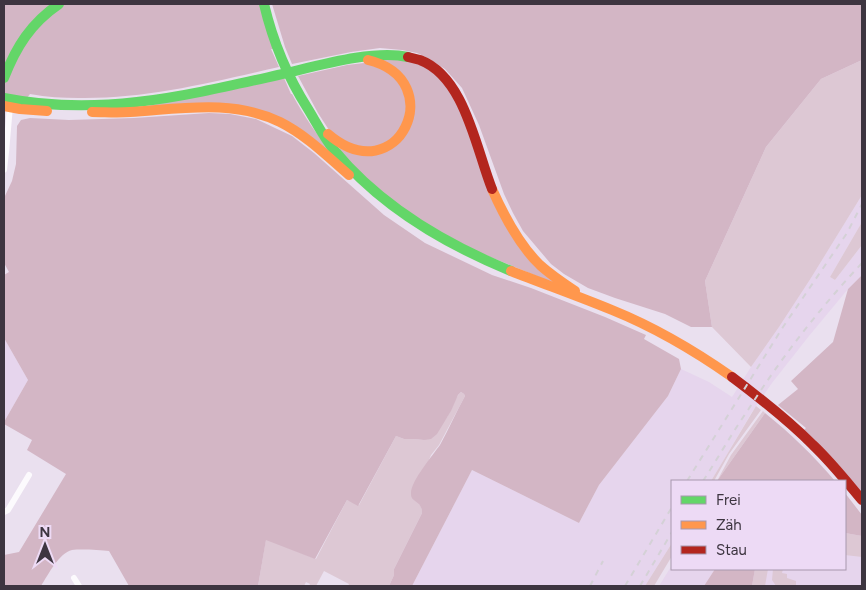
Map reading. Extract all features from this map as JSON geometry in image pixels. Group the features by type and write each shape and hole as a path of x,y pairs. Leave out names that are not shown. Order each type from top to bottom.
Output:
{"main road":[{"path":"4,78 12,57 28,32 39,20 59,4"},
{"path":"264,4 284,67 297,92 321,132 334,149 377,194"},
{"path":"91,112 158,102 350,59 399,55 413,58 426,63 440,73 452,86 462,104 477,142 490,183 522,244 538,264 586,299"},
{"path":"311,114 337,142 356,151 377,151 394,142 402,134 407,124 410,108 407,91 400,77 391,68 381,63 350,59"},
{"path":"7,103 99,106 174,98"},
{"path":"7,103 28,110 91,112 128,112 185,107 224,108 255,113 278,121 296,132 353,178 403,214 443,239 524,276 631,318 704,359 764,401 801,433 845,480"},
{"path":"846,481 862,500"}],"street":[{"path":"4,170 7,103"},
{"path":"4,512 8,510 29,475"},
{"path":"74,578 79,586"}],"shaded area":[{"path":"4,4 53,4 4,68"},
{"path":"63,4 261,4 273,49 271,49 279,67 155,93 130,96 73,98 30,94 27,98 4,94 4,86 9,71 29,34"},
{"path":"272,4 862,4 862,60 821,79 766,147 705,281 712,327 691,327 665,314 588,288 551,264 523,231 513,213 504,194 479,125 462,88 445,69 417,53 380,48 292,64"},
{"path":"373,58 409,60 426,67 445,82 460,105 504,217 561,286 478,252 414,218 363,177 338,148 356,154 405,135 411,91"},
{"path":"862,60 862,195 811,278 751,367 712,327 705,281 766,147 821,79"},
{"path":"364,63 376,65 397,78 407,101 404,125 392,140 372,149 349,146 329,130 298,76"},
{"path":"284,78 291,94 307,119 335,157 267,112 147,106"},
{"path":"209,113 230,114 256,119 292,136 384,215 425,243 492,275 531,288 646,335 644,339 679,359 681,369 668,396 599,485 579,523 472,470 412,586 389,586 394,575 394,569 422,513 419,504 411,497 414,483 440,445 465,396 461,392 437,434 431,439 404,439 396,436 358,506 347,500 315,559 266,540 258,586 129,586 109,551 72,550 63,555 54,565 41,586 4,586 4,555 19,552 66,474 27,450 32,440 4,424 28,380 4,338 4,275 9,272 4,263 4,198 12,181 16,164 17,126 21,120 30,118 69,120"},
{"path":"862,195 862,222 830,277 835,280 862,245 862,275 848,289 772,383 752,412 712,480 671,480 671,545 645,586 412,586 472,470 579,523 599,485 668,396 681,369 709,382 732,397 811,278"},
{"path":"862,222 862,245 835,280 830,277"},
{"path":"862,275 862,493 804,430 806,428 778,405 798,389 791,381 833,342 848,289"},
{"path":"4,338 28,380 4,422"},
{"path":"461,392 465,396 439,445 431,455 413,499 420,504 422,513 394,569 394,575 389,586 348,586 349,584 324,571 316,586 309,586 310,584 306,582 304,586 258,586 266,539 316,559 347,500 359,505 396,436 404,439 424,440 445,420"},
{"path":"756,406 761,410 729,454 715,480 712,480"},
{"path":"763,411 765,413 718,480 731,455"},
{"path":"765,413 802,445 834,480 718,480"},
{"path":"846,494 862,515 862,536 846,533"},
{"path":"846,533 862,536 862,586 752,586 755,570 846,570"},
{"path":"846,533 862,536 862,557 846,555"},
{"path":"671,545 671,558 654,586 645,586"},
{"path":"671,567 671,570 714,570 704,586 659,586"},
{"path":"714,570 755,570 752,586 704,586"},
{"path":"755,570 768,570 765,586 752,586"},
{"path":"773,570 783,570 782,573 787,574 787,578 796,581 796,585 805,586 776,586 772,580"}],"railway":[{"path":"688,480 783,327 847,233 862,204"},
{"path":"704,480 787,353 862,263"},
{"path":"625,586 671,509"},
{"path":"640,586 671,534"},
{"path":"590,586 603,561"}],"traffic: fast":[{"path":"4,78 19,46 26,36 40,19 59,4"},
{"path":"264,4 276,45 300,97 334,150 352,170 393,206 438,236 511,271"},
{"path":"4,98 39,103 108,105 175,97 361,57 378,55 408,57"}],"traffic: slow":[{"path":"328,134 353,149 375,151 393,142 405,127 410,108 407,88 393,71 368,60"},
{"path":"4,106 47,111"},
{"path":"92,112 206,107 244,110 262,115 290,127 316,146 349,175"},
{"path":"492,189 507,220 532,257 544,269 575,291"},
{"path":"511,271 643,324 689,349 732,377"}],"traffic: jam":[{"path":"408,57 420,60 435,69 448,82 467,116 492,189"},
{"path":"732,377 774,410 820,451 845,480"},
{"path":"846,481 862,500"}]}
